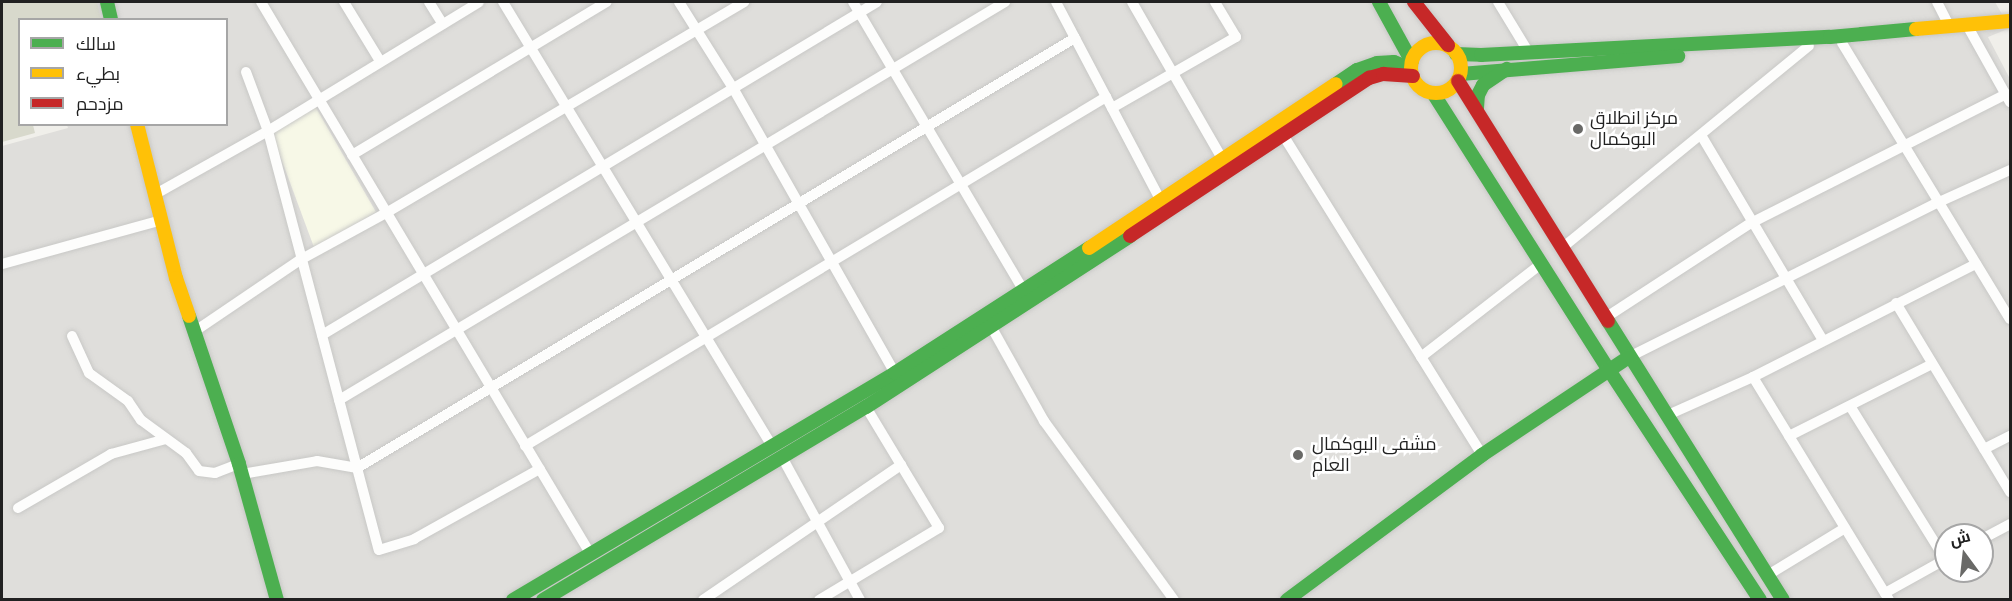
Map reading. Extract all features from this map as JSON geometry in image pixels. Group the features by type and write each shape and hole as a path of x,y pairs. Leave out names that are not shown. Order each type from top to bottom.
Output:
{"main road":[{"path":"106,2 110,18"},
{"path":"1379,2 1421,87 1433,93 1447,111 1609,370 1760,600"},
{"path":"1414,2 1460,58 1460,78 1477,108 1629,357 1668,415 1783,600"},
{"path":"1412,69 1417,52 1426,45 1437,43 1452,50 1529,52 1544,59 1809,46 2010,21"},
{"path":"1433,93 1447,91 1460,78 1544,59 1834,42"},
{"path":"513,600 895,373 1161,201 1357,70 1377,63 1394,62 1412,69"},
{"path":"543,600 866,407 992,328 1369,78 1412,69"},
{"path":"1477,108 1478,95 1483,85 1507,69"},
{"path":"137,126 176,278 240,469 277,600"},
{"path":"1287,600 1482,455 1629,357"}],"street":[{"path":"261,2 591,555"},
{"path":"344,2 380,61"},
{"path":"429,2 442,24"},
{"path":"154,195 268,131 478,2"},
{"path":"503,2 704,338 772,446"},
{"path":"352,155 607,2"},
{"path":"679,2 732,88 895,373"},
{"path":"195,331 300,260 386,213 744,2"},
{"path":"853,2 1023,290"},
{"path":"322,335 877,2"},
{"path":"339,400 1005,2"},
{"path":"1056,2 1161,201"},
{"path":"1132,2 1223,160"},
{"path":"1112,108 1236,37 1215,2"},
{"path":"1498,2 1529,52"},
{"path":"1937,2 1944,29"},
{"path":"1605,318 1752,222 2008,98 1968,27"},
{"path":"72,336 89,373 128,401 141,420 186,453 199,471 215,473 317,461 357,468 1075,38"},
{"path":"1834,42 1903,147 2010,319"},
{"path":"1562,248 1809,46"},
{"path":"246,72 268,131 300,260 379,550 414,539 540,469"},
{"path":"525,446 1106,97"},
{"path":"1283,135 1482,455"},
{"path":"1701,135 1822,339"},
{"path":"1629,357 1937,203 2010,170"},
{"path":"2,264 162,220"},
{"path":"1421,357 1542,263"},
{"path":"1668,415 1753,377 1822,339 1976,264"},
{"path":"1896,303 2010,492"},
{"path":"992,328 1044,421 1174,600"},
{"path":"1789,436 1932,364"},
{"path":"1753,377 1887,596 1934,567"},
{"path":"1850,406 1934,540"},
{"path":"819,600 939,528 866,407"},
{"path":"1984,449 2010,436"},
{"path":"18,508 111,454 166,439"},
{"path":"783,456 860,600"},
{"path":"703,600 902,465"},
{"path":"1994,533 2010,524"},
{"path":"1768,575 1845,528"}],"shaded area":[{"path":"2,2 97,2 101,18 18,18 18,126 33,126 35,133 2,142"},
{"path":"39,2 1995,2 2010,28 1988,37 2010,79 2010,599 2,600 2,146 68,128 67,126 228,126 228,18 44,18"},
{"path":"315,106 376,212 315,250 272,134"}],"traffic: fast":[{"path":"107,2 111,18"},
{"path":"1379,2 1412,62"},
{"path":"1456,54 1481,55 1830,37 1916,29"},
{"path":"1461,74 1678,56"},
{"path":"1336,84 1357,70 1377,63 1394,62 1411,69"},
{"path":"1477,108 1478,95 1483,85 1507,69"},
{"path":"1433,93 1609,370 1760,600"},
{"path":"543,600 866,407 1130,236"},
{"path":"513,600 895,373 1089,248"},
{"path":"189,316 239,464 277,600"},
{"path":"1608,321 1783,600"},
{"path":"1287,600 1482,455 1629,357"}],"traffic: slow":[{"path":"1916,29 2010,21"},
{"path":"1436,43 1450,47 1457,54 1461,68 1457,82 1450,89 1436,93 1422,89 1415,82 1411,68 1415,54 1422,47 1436,43"},
{"path":"1089,248 1336,84"},
{"path":"138,126 176,278 189,316"}],"traffic: jam":[{"path":"1414,2 1448,45"},
{"path":"1130,236 1369,78 1383,74 1413,76"},
{"path":"1458,81 1608,321"}],"place":[{"name":"مركز انطلاق البوكمال","path":"1578,129"},
{"name":"مشفى البوكمال العام","path":"1298,455"}]}
